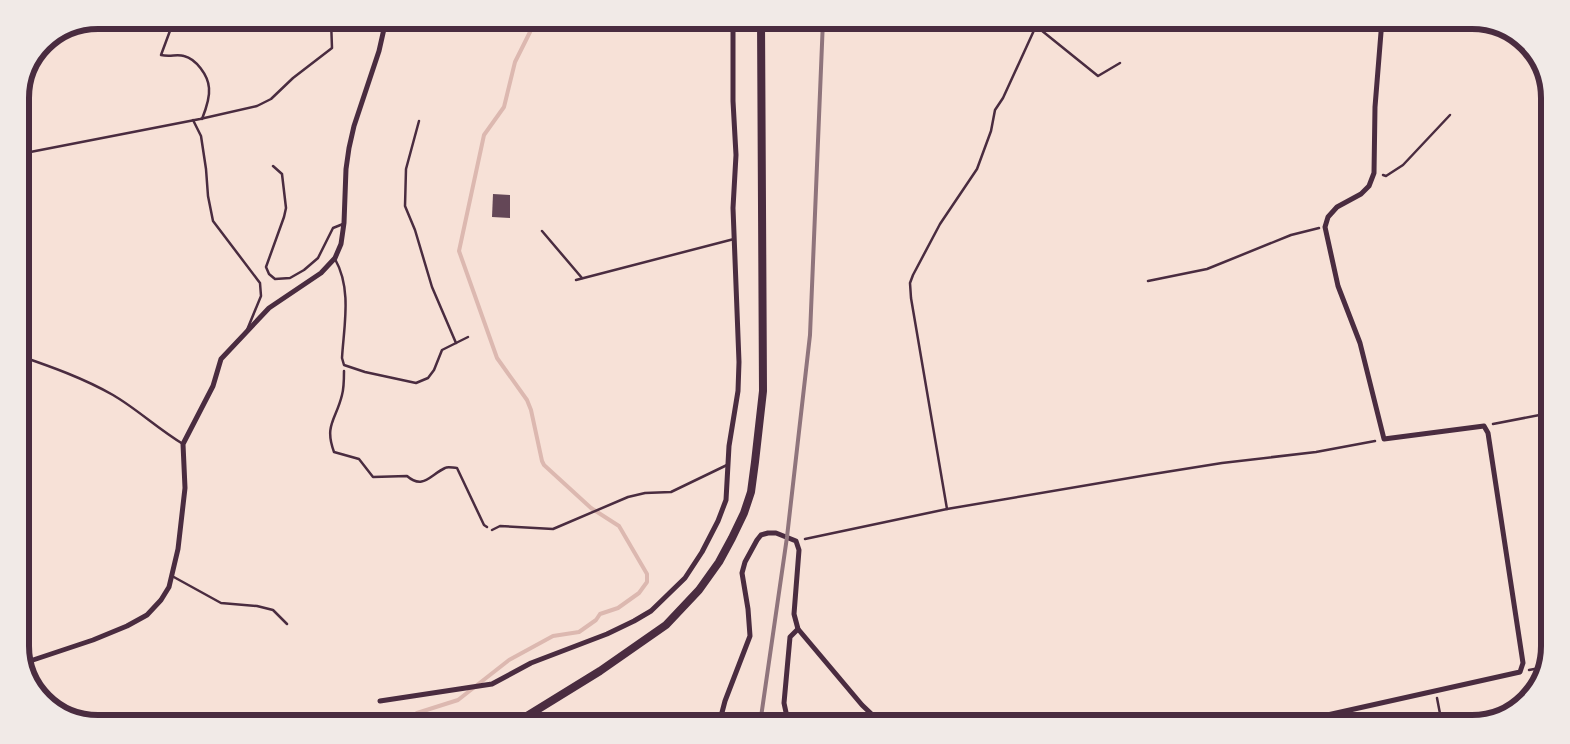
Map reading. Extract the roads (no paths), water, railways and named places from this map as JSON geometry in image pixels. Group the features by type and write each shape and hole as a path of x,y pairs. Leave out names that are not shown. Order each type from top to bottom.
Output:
{"main road":[{"path":"529,715 600,671 666,625 699,590 719,562 744,513 756,462 763,391 761,29"}],"street":[{"path":"31,661 94,640 127,626 147,615 161,600 169,587 178,550 185,488 183,444 213,386 221,359 269,308 316,277 334,258 341,244 349,148 384,29"},
{"path":"380,701 492,684 531,663 607,634 651,611 685,578 702,552 718,521 726,500 729,446 738,391 739,362 733,208 736,155 733,101 733,29"},
{"path":"1327,715 1520,672 1522,663 1488,433 1484,426 1384,439 1360,343 1338,286 1325,226 1328,216 1336,207 1361,194 1369,186 1374,173 1374,107 1381,29"},
{"path":"721,715 750,636 742,573 745,562 757,540 768,533 776,533 796,541 799,550 794,614 798,629 873,715"},
{"path":"787,715 784,703 790,637 798,629"}],"lane":[{"path":"171,29 161,55 169,57 181,55 190,58 201,68 209,87 207,107 202,119"},
{"path":"29,152 202,119 257,106 271,99 293,78 332,48 331,29"},
{"path":"193,120 201,136 213,221 260,282 261,296 246,331"},
{"path":"419,122 406,169 405,206 416,230 432,286 456,343"},
{"path":"273,166 282,174 286,208 266,266 269,274 274,278 290,278 304,270 318,258 333,228 344,223"},
{"path":"542,231 582,278"},
{"path":"576,280 734,238"},
{"path":"334,258 339,266 346,309 342,358 344,365 365,372 416,383 428,378 434,370 442,350 468,337"},
{"path":"29,359 75,376 115,396 183,444"},
{"path":"492,530 500,526 553,529 628,497 645,492 671,492 728,465"},
{"path":"172,576 221,603 257,606 272,610 287,624"}],"waterway":[{"path":"414,715 458,700 509,660 553,636 579,632 596,620 600,614 618,608 639,593 647,582 647,574 619,526 591,508 544,465 531,410 527,400 497,358 459,251 484,135 504,107 515,62 532,29"}],"railway":[{"path":"761,715 787,537 810,335 823,29"}]}
